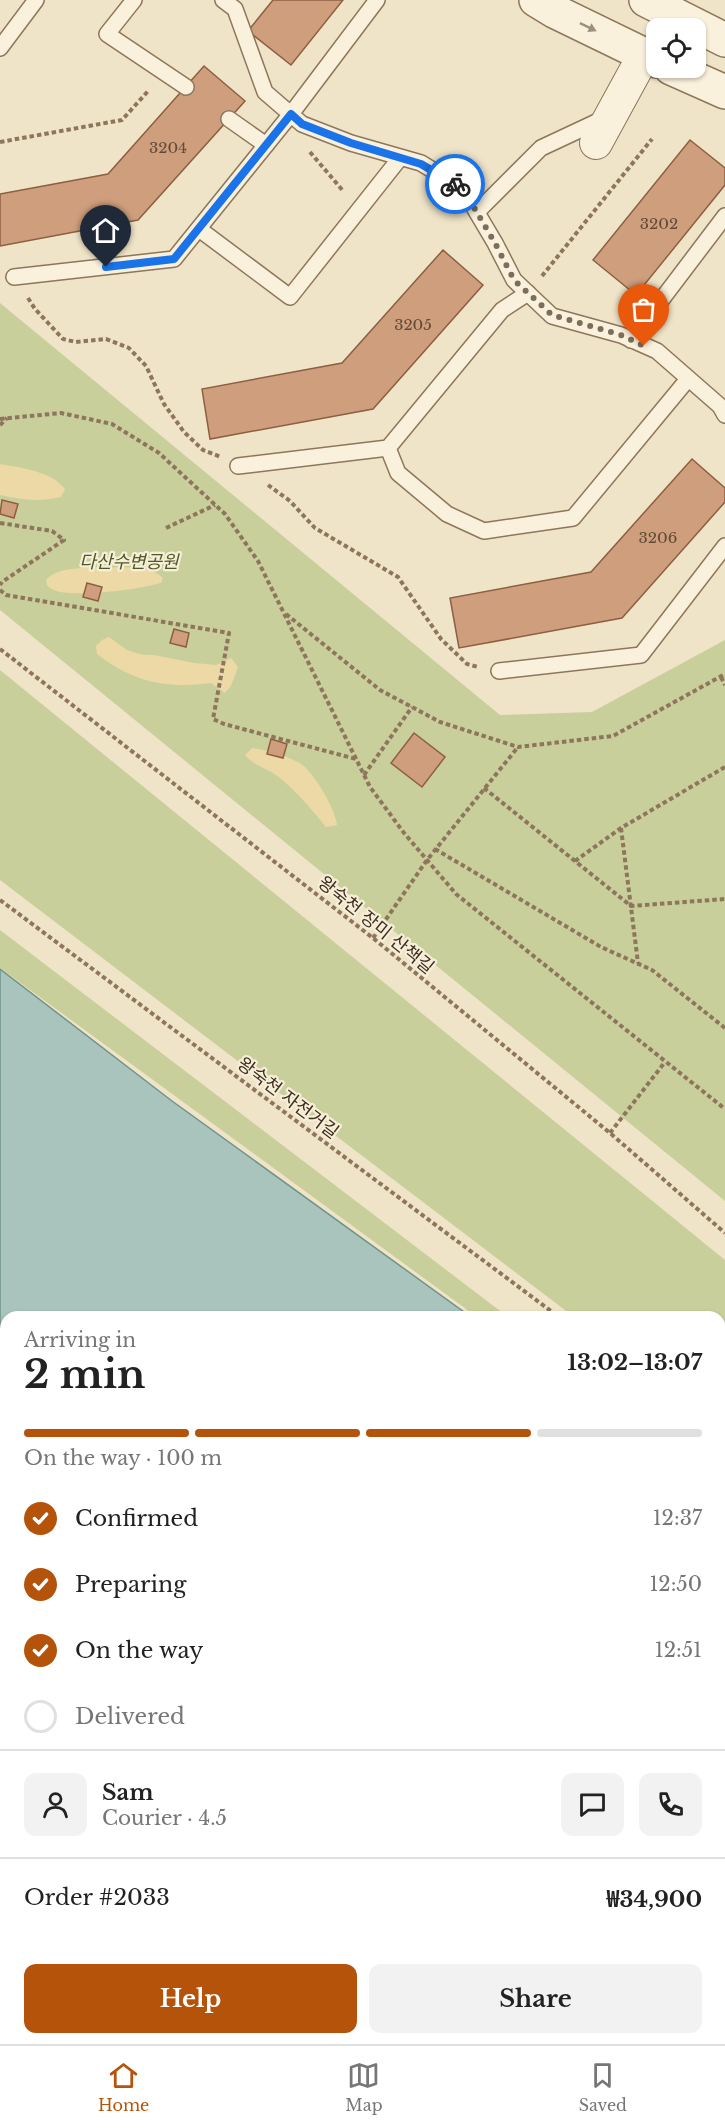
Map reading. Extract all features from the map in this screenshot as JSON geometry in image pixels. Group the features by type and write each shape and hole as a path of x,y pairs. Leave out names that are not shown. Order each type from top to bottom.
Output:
{"street":[{"path":"536,0 646,55"},
{"path":"660,3 725,40"},
{"path":"596,143 611,115 646,75"},
{"path":"695,78 725,92"}],"lane":[{"path":"0,48 36,0"},
{"path":"134,0 107,34 186,87"},
{"path":"223,0 236,9 265,92 302,124 351,143 421,164 463,189 514,280 552,315 631,340 657,351 720,406 725,415"},
{"path":"14,277 174,259 291,114 377,0"},
{"path":"477,212 540,148 611,115"},
{"path":"229,119 266,145"},
{"path":"199,229 290,297 400,158"},
{"path":"631,340 725,216"},
{"path":"238,466 388,448 502,309 528,293"},
{"path":"388,448 398,473 447,514 484,531 573,518 688,378"},
{"path":"499,672 641,655 725,546"}],"path":[{"path":"0,142 122,120 164,73"},
{"path":"291,114 312,155 343,192 361,207"},
{"path":"528,293 652,139"},
{"path":"0,419 61,413 112,424 159,453 225,514 258,561 370,787 427,860 456,894 725,1109"},
{"path":"0,424 8,418"},
{"path":"166,528 215,505"},
{"path":"0,523 52,531 63,540 0,585"},
{"path":"0,590 6,595 229,633 213,719 224,724 356,759"},
{"path":"283,612 380,690 440,722 518,747 613,736 723,675 725,685"},
{"name":"왕숙천 장미 산책길","path":"0,649 373,938 610,1133 725,1233"},
{"path":"364,775 412,707"},
{"path":"373,938 435,849 518,747"},
{"path":"575,861 621,828 725,767"},
{"path":"484,788 631,906 725,899"},
{"path":"621,828 638,964"},
{"path":"435,849 600,947 652,970 725,1028"},
{"name":"왕숙천 자전거길","path":"0,900 551,1311"},
{"path":"610,1133 665,1062"}],"green space":[{"name":"다산수변공원","path":"0,303 500,715 592,712 725,640 725,1201 0,610"},
{"path":"0,670 725,1260 725,1311 566,1311 0,880"},
{"path":"0,930 500,1311 469,1311 0,968"}],"sand":[{"path":"0,464 44,474 65,489 61,497 45,500 0,495"},
{"path":"106,567 144,569 163,578 161,583 151,585 87,593 59,591 50,588 47,584 46,580 58,572"},
{"path":"109,637 127,650 143,655 216,665 231,658 238,667 231,686 225,693 211,683 179,685 151,681 110,664 97,654 96,646"},
{"path":"252,748 281,755 304,766 322,790 337,825 326,827 287,784 249,759 245,755"}],"water":[{"path":"0,969 172,1101 463,1311 0,1311"}],"building":[{"path":"273,0 343,0 291,65 248,31"},
{"path":"204,66 245,101 138,220 0,246 0,194 108,174"},
{"path":"690,140 725,168 725,185 636,295 593,260"},
{"path":"443,250 483,285 373,409 210,439 202,389 342,363"},
{"path":"692,459 725,488 725,502 622,618 459,648 450,598 591,572"},
{"path":"2,500 18,504 14,518 0,514"},
{"path":"87,583 102,587 98,601 83,597"},
{"path":"174,629 189,633 186,647 170,643"},
{"path":"414,733 445,757 422,787 391,763"},
{"path":"271,739 287,744 283,758 267,754"}],"way so far":[{"path":"455,184 463,189 514,280 552,315 621,335 644,346"}],"route":[{"path":"106,267 174,259 291,114 302,124 351,143 421,164 455,184"}]}
